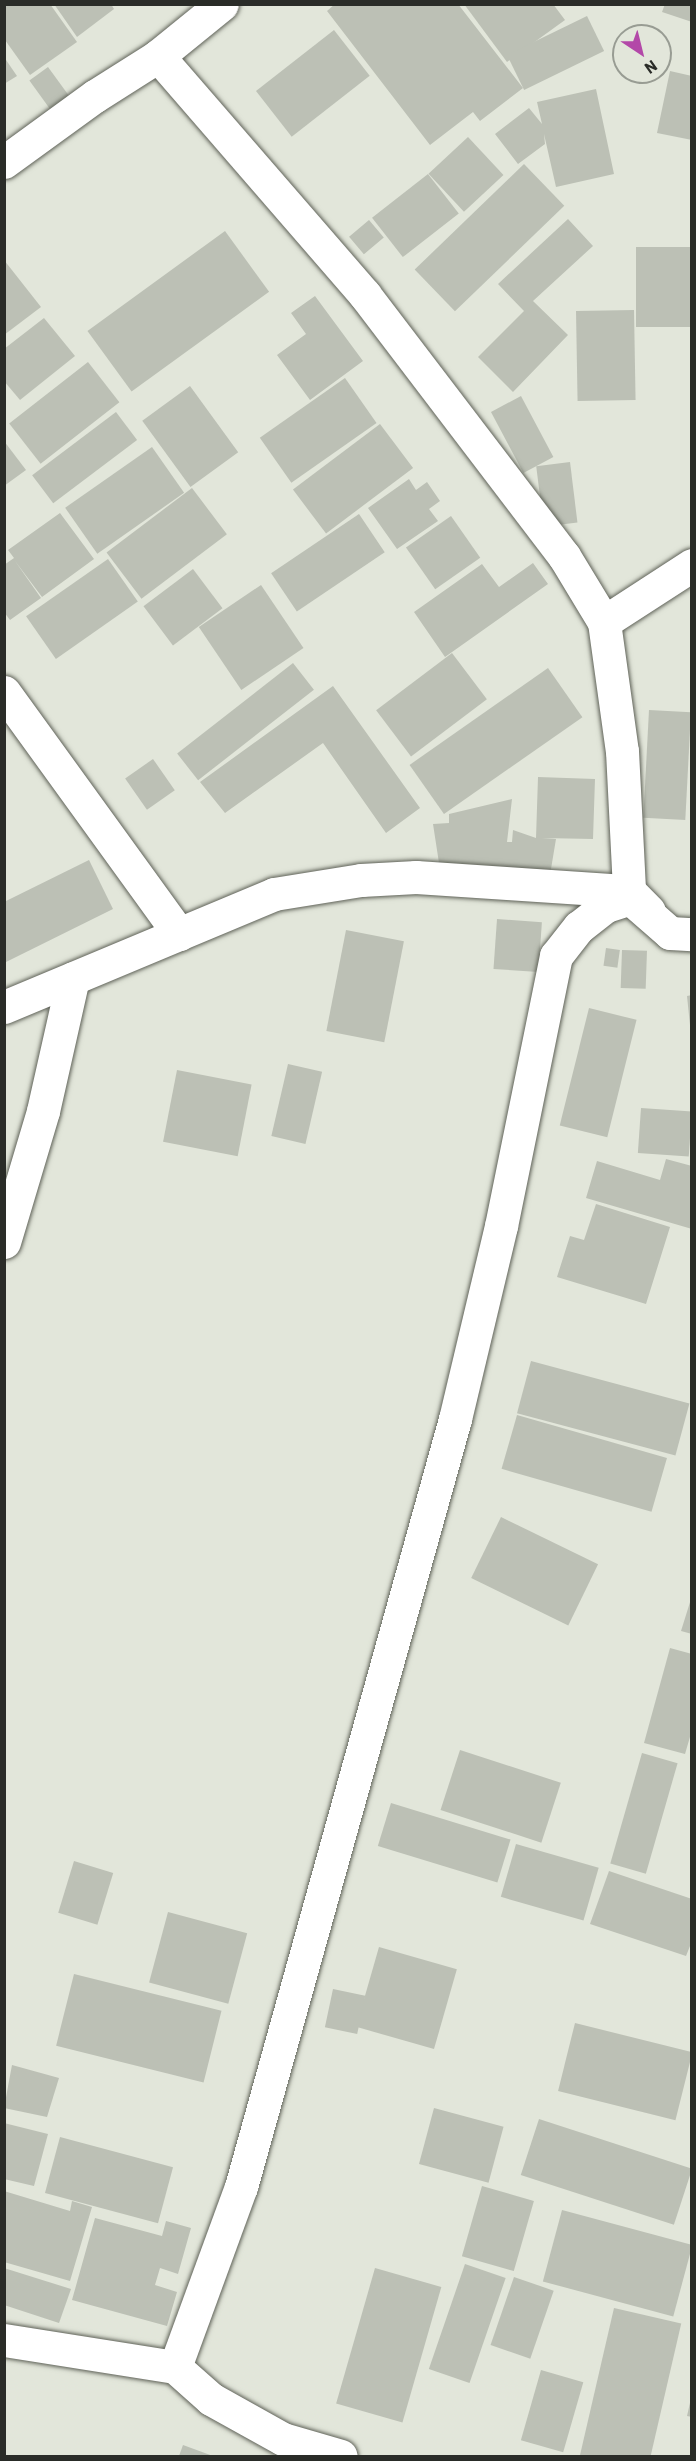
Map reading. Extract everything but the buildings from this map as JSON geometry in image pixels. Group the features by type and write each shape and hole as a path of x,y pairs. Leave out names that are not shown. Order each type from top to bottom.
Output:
{"street":[{"path":"4,162 95,96 158,56 222,4"},
{"path":"158,56 365,295 564,556 604,622 622,751 629,891"},
{"path":"604,622 692,565"},
{"path":"4,692 179,934"},
{"path":"4,1007 274,894 361,880 428,877 629,891 681,934"},
{"path":"175,2367 251,2153 455,1419 501,1226 556,956 579,927 606,906 630,898 681,934"},
{"path":"4,1242 43,1112 72,978"},
{"path":"4,2340 175,2367 211,2399 283,2439 341,2457"}]}
